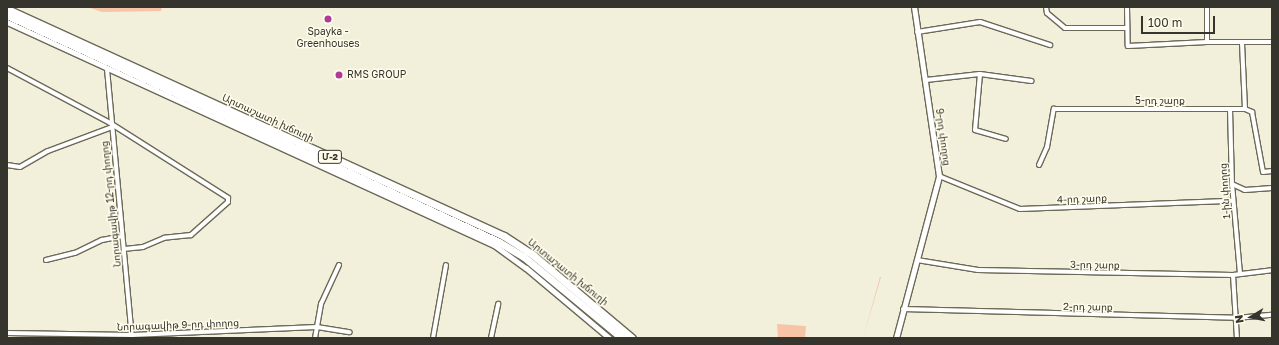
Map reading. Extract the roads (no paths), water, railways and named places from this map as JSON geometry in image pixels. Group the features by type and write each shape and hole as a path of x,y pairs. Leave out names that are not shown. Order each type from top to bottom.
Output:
{"highway":[{"name":"Արտաշատի խճուղի","path":"7,9 504,236 533,255 632,338"},
{"name":"Արտաշատի խճուղի","path":"7,15 499,242 524,257 622,338"}],"street":[{"name":"9-րդ փողոց","path":"896,338 939,176 914,7"},
{"path":"1046,7 1047,13 1065,28 1127,28"},
{"path":"1127,7 1128,46 1207,42 1242,44 1272,42"},
{"path":"1206,7 1207,42"},
{"path":"7,22 494,246 526,268 609,338"},
{"path":"917,32 980,22 1050,45"},
{"path":"1242,44 1244,108 1252,112 1263,172 1272,171"},
{"path":"7,68 110,122 228,198 228,202 191,235 164,238 143,247 124,249"},
{"name":"Նորագավիթ 12-րդ փողոց","path":"107,69 110,128 124,249 132,337"},
{"path":"980,74 975,130 1006,139"},
{"path":"926,80 980,74 1032,80"},
{"name":"1-ին փողոց","path":"1230,108 1233,201 1240,273"},
{"name":"5-րդ շարք","path":"1039,165 1047,147 1054,109 1244,108"},
{"path":"7,165 20,167 48,151 110,128"},
{"name":"4-րդ շարք","path":"939,176 1020,209 1233,201"},
{"path":"1232,184 1245,190 1272,188"},
{"path":"46,260 75,253 102,240 122,236"},
{"name":"3-րդ շարք","path":"917,260 978,270 1233,275 1272,270"},
{"path":"315,338 321,304 339,265"},
{"path":"432,338 446,265"},
{"path":"1233,275 1237,338"},
{"path":"491,338 498,304"},
{"name":"2-րդ շարք","path":"903,309 1236,318 1272,315"},
{"name":"Նորագավիթ 9-րդ փողոց","path":"7,333 132,337 317,327 350,332"}],"place":[{"name":"Spayka - Greenhouses","path":"328,19"},
{"name":"RMS GROUP","path":"339,75"}]}
